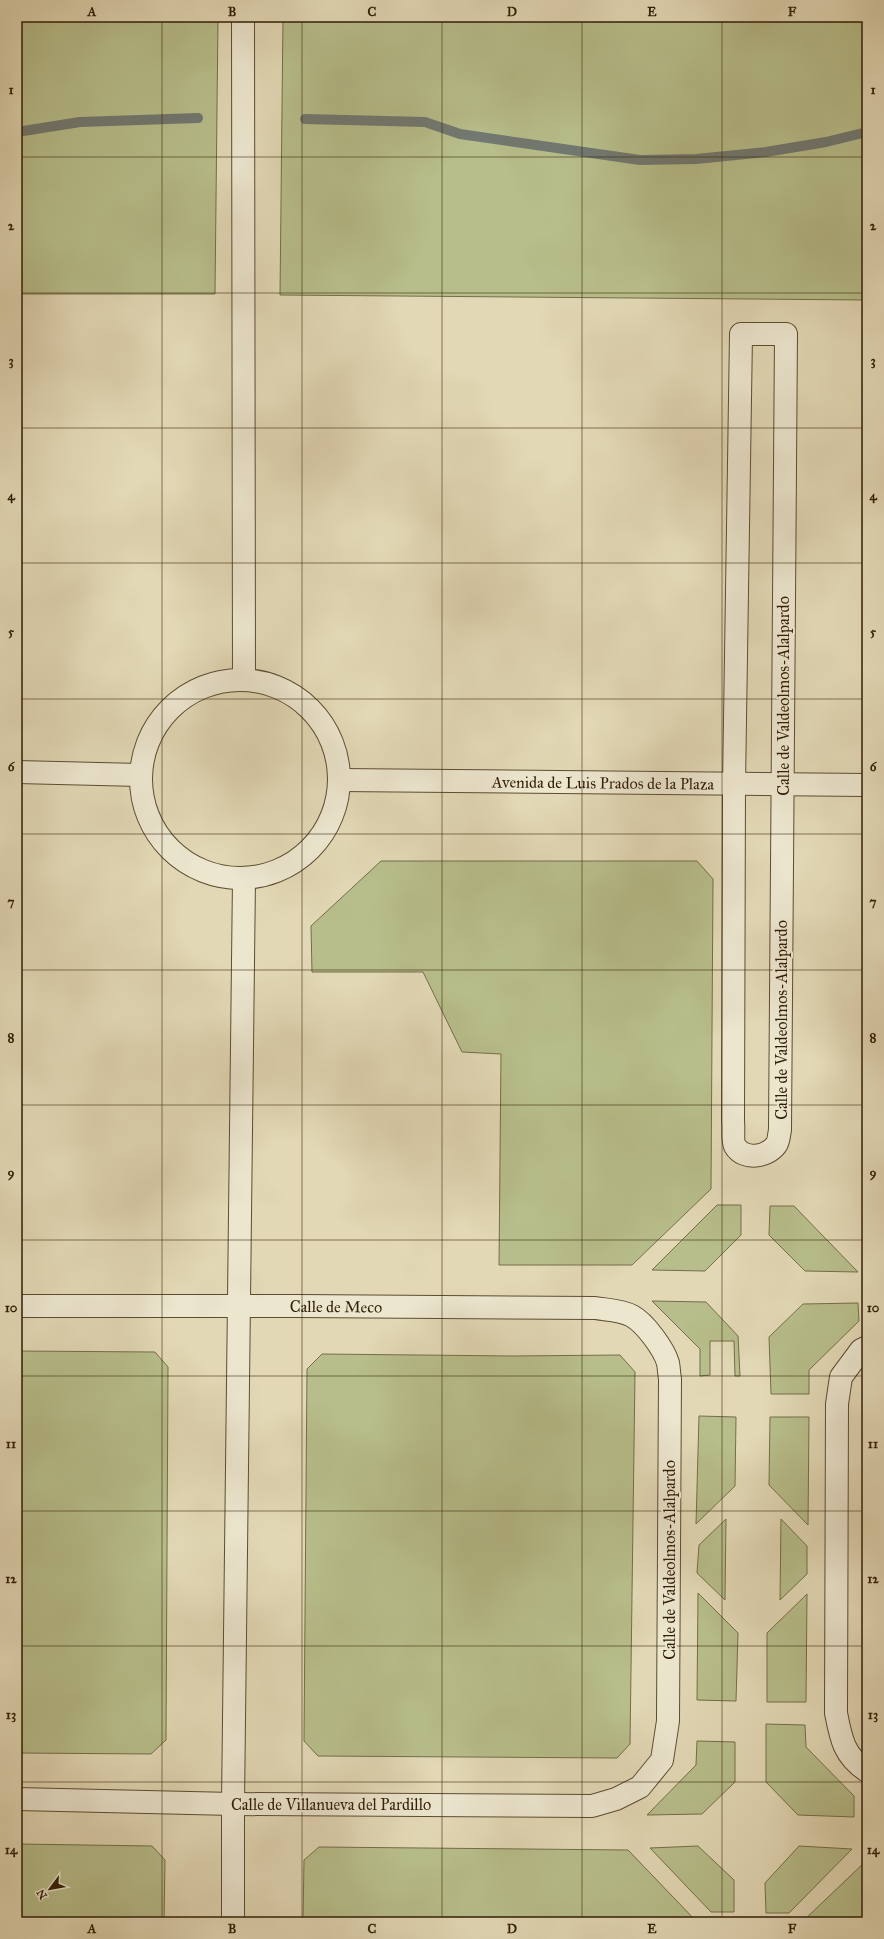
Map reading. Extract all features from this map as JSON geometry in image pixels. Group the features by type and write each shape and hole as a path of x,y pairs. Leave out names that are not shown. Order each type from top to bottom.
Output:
{"street":[{"path":"243,17 244,679"},
{"name":"Calle de Valdeolmos-Alalpardo","path":"741,334 786,334 780,1130 777,1144 768,1152 755,1156 742,1154 734,1145 734,785 741,334"},
{"path":"244,679 274,686 301,700 322,722 335,750 339,780 336,805 326,828 311,848 291,864 274,872 244,878 223,877 204,871 186,862 170,849 157,833 148,815 142,796 140,776 144,753 152,732 165,714 181,698 200,687 222,681 244,679"},
{"path":"17,772 140,776"},
{"name":"Avenida de Luis Prados de la Plaza","path":"339,780 734,785 867,785"},
{"path":"233,1922 233,1804 244,878"},
{"name":"Calle de Meco","path":"17,1306 595,1308 616,1311 632,1316 648,1330"},
{"name":"Calle de Valdeolmos-Alalpardo","path":"640,1787 662,1760 668,1721 670,1379 668,1362 661,1346 648,1330"},
{"path":"860,1765 842,1744 836,1713 837,1404 840,1377 861,1350 867,1347"},
{"name":"Calle de Villanueva del Pardillo","path":"17,1799 233,1804 592,1806 616,1799 640,1787"}],"green space":[{"path":"17,17 218,17 215,294 17,294"},
{"path":"283,17 867,17 867,300 280,295"},
{"path":"381,861 697,861 713,879 711,1189 632,1265 499,1265 501,1054 462,1052 423,972 312,972 311,926"},
{"path":"717,1205 741,1205 741,1235 705,1271 652,1270"},
{"path":"770,1206 794,1206 858,1272 805,1271 769,1235"},
{"path":"652,1301 706,1302 738,1336 740,1376 735,1376 734,1341 710,1341 710,1375 700,1376 700,1349"},
{"path":"858,1303 859,1321 809,1370 809,1394 771,1394 769,1337 803,1304"},
{"path":"17,1351 155,1352 168,1367 166,1740 151,1754 17,1753"},
{"path":"322,1354 512,1356 620,1355 635,1372 630,1744 617,1758 318,1756 304,1741 307,1369"},
{"path":"699,1416 736,1417 735,1486 696,1524"},
{"path":"770,1417 809,1417 808,1525 769,1485"},
{"path":"726,1519 725,1600 697,1573 699,1545"},
{"path":"781,1519 807,1546 807,1574 780,1600"},
{"path":"698,1593 738,1633 736,1701 697,1700"},
{"path":"807,1594 806,1702 767,1702 767,1633"},
{"path":"766,1724 805,1725 806,1747 854,1796 854,1817 798,1815 766,1782"},
{"path":"697,1741 735,1742 735,1782 702,1814 647,1815 696,1765"},
{"path":"17,1844 152,1846 165,1860 164,1922 17,1922"},
{"path":"698,1846 734,1880 734,1912 711,1912 650,1848"},
{"path":"799,1846 852,1849 789,1913 766,1913 765,1883"},
{"path":"319,1847 628,1850 697,1922 303,1922 304,1860"},
{"path":"867,1860 867,1922 802,1922"}],"waterway":[{"path":"17,132 80,122 198,118"},
{"path":"305,119 425,122 460,134 640,160 696,159 766,152 826,142 867,132"}]}
